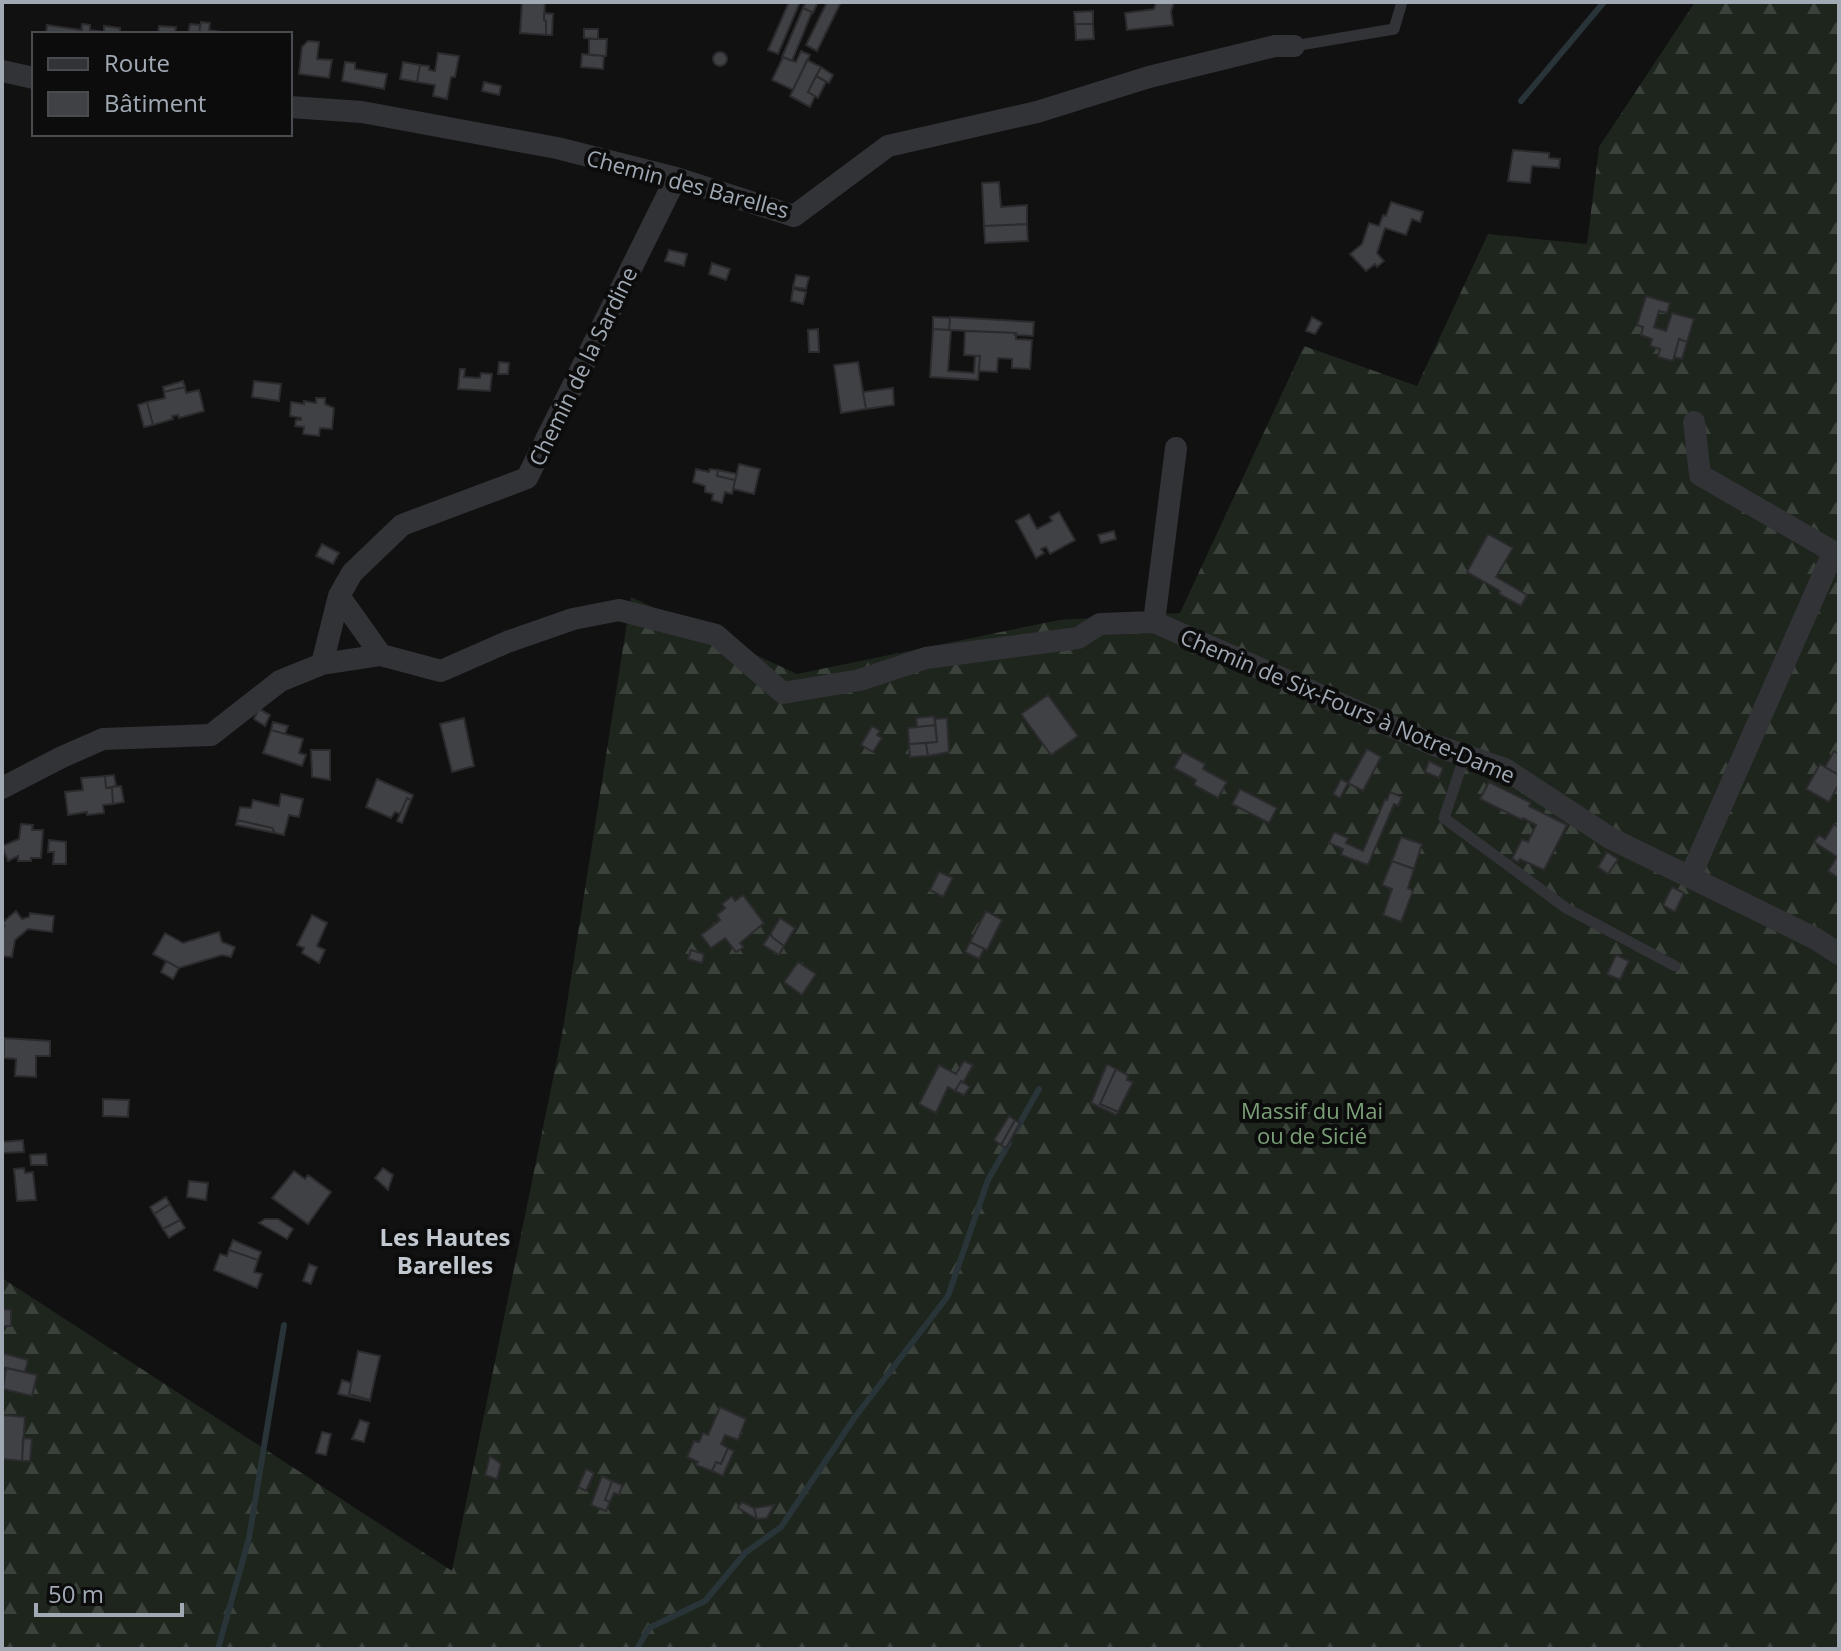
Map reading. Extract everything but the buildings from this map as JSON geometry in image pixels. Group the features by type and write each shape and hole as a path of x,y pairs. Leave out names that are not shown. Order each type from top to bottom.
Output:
{"street":[{"name":"Chemin des Barelles","path":"292,107 362,112 557,148 676,178 794,216 888,146 1037,112 1149,77 1275,46 1294,46"},
{"path":"2,71 32,78"},
{"name":"Chemin de la Sardine","path":"339,596 352,573 402,525 527,478 676,178"},
{"path":"1690,877 1836,554 1700,475 1694,422"},
{"path":"1154,622 1176,448"},
{"path":"2,788 103,739 211,735 280,681 322,664 381,655 339,596"},
{"path":"322,664 339,596"},
{"name":"Chemin de Six-Fours à Notre-Dame","path":"381,655 441,671 507,642 573,619 619,610 716,635 783,693 860,680 926,658 1078,638 1100,624 1154,622 1434,745 1505,769 1610,838 1816,939 1839,954"}],"lane":[{"path":"1294,46 1394,29 1402,2"},
{"path":"1465,755 1444,818 1566,908 1675,966"}],"green space":[{"name":"Massif du Mai ou de Sicié","path":"1695,2 1839,2 1839,1649 2,1649 2,1278 452,1571 562,1035 631,597 797,674 1059,620 1180,613 1304,346 1417,386 1488,234 1587,244 1599,147"}],"waterway":[{"path":"1521,101 1604,2"},
{"path":"1016,1130 1039,1089"},
{"path":"637,1649 649,1628 705,1601 745,1553 781,1527 855,1417 948,1296 988,1180 1009,1143"},
{"path":"218,1649 249,1538 284,1325"}],"district":[{"name":"Les Hautes Barelles","path":"445,1250"}]}
